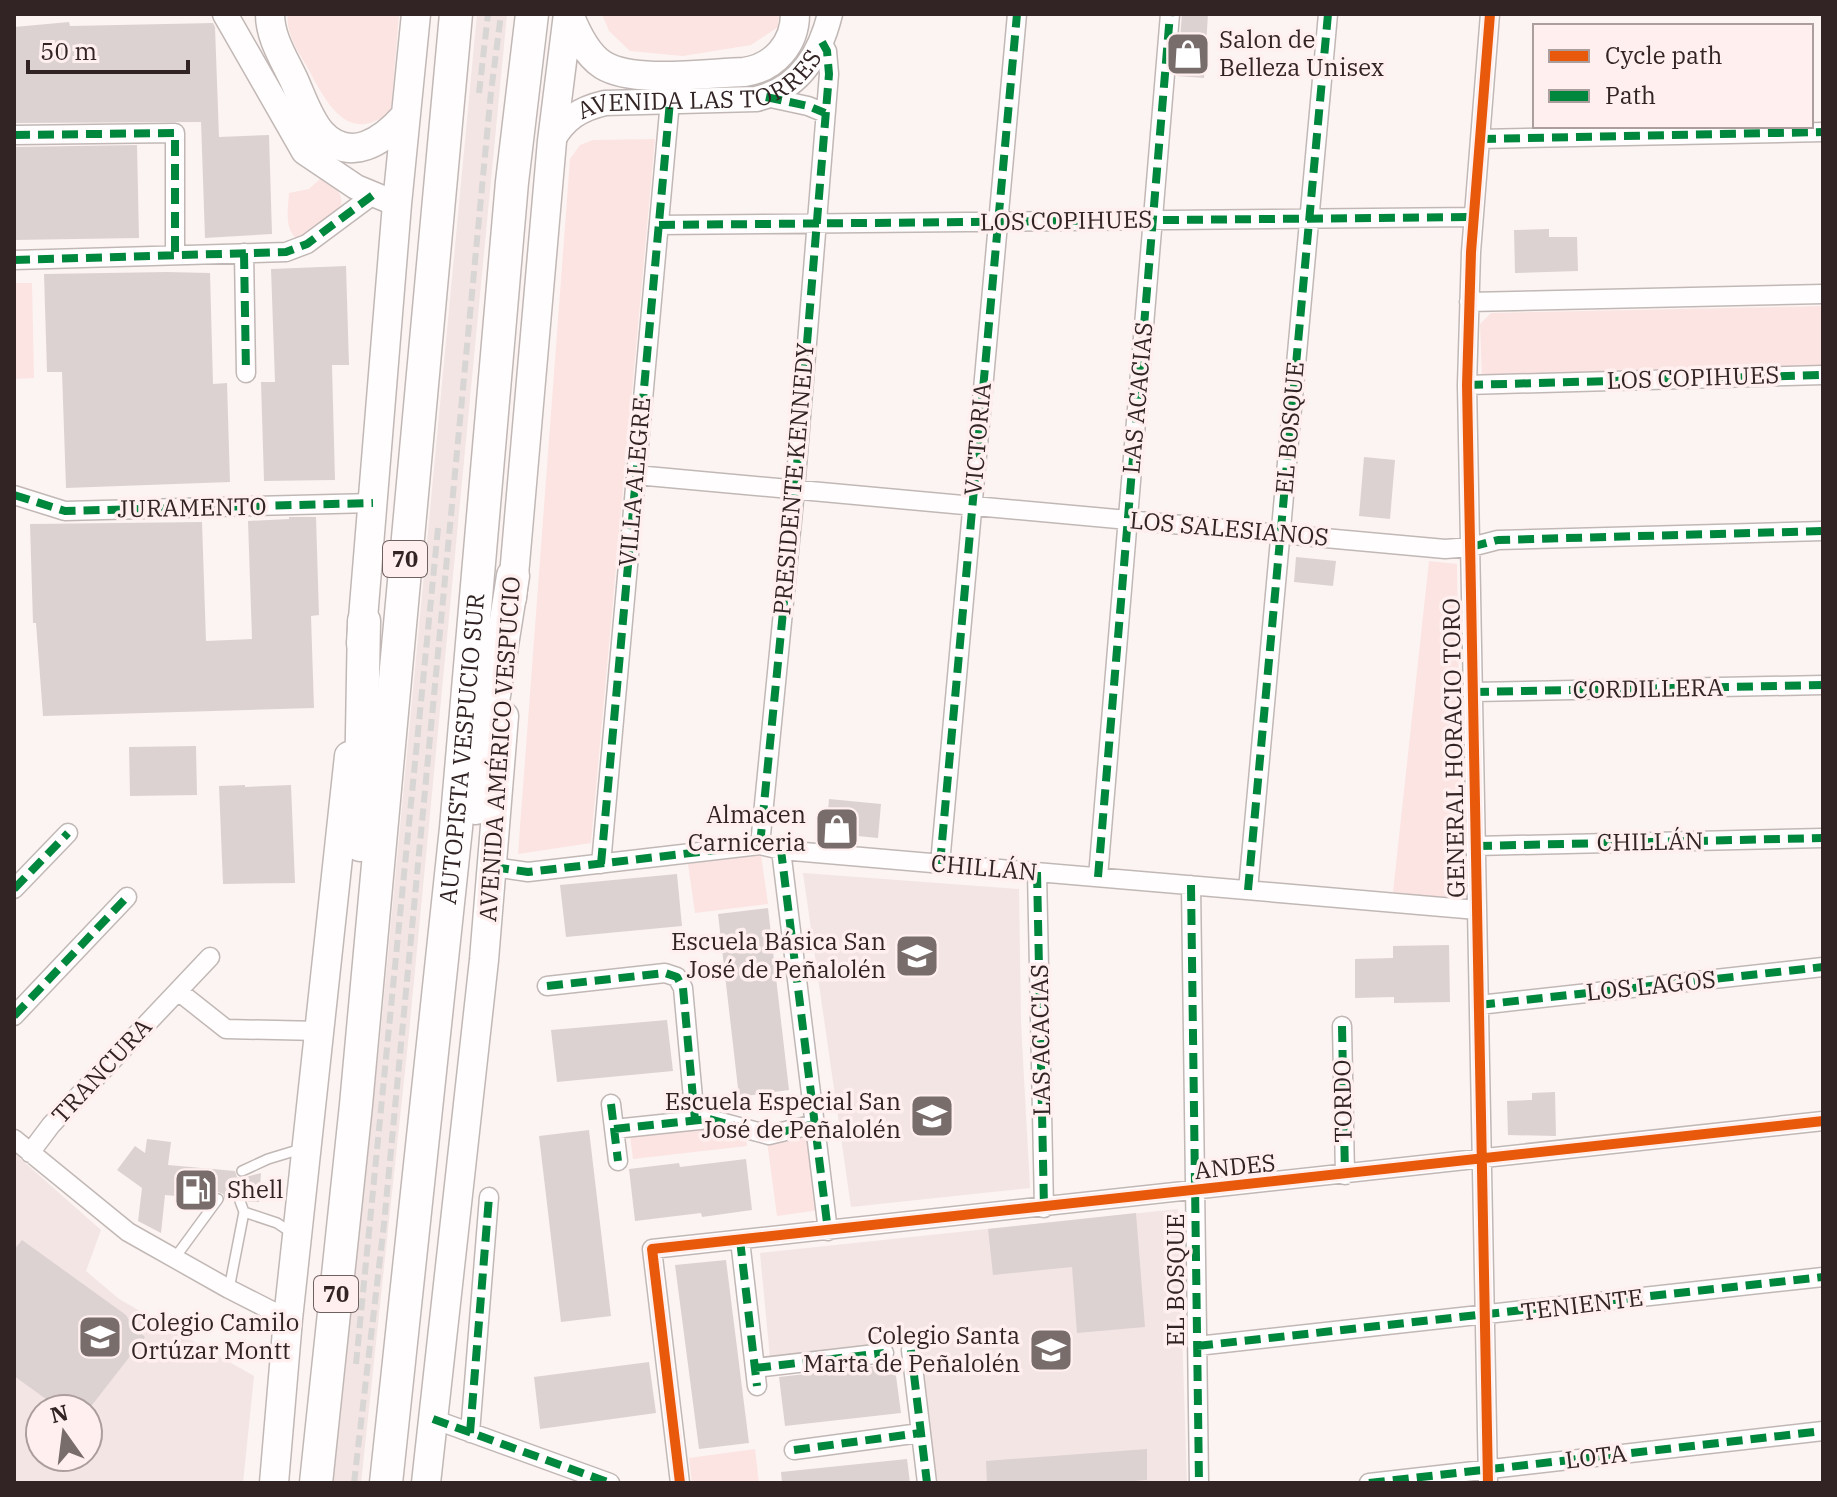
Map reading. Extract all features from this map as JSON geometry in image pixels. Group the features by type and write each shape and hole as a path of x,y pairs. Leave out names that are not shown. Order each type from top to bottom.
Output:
{"highway":[{"name":"70","path":"316,1483 356,1105 456,14"},
{"name":"AUTOPISTA VESPUCIO SUR","path":"386,1483 433,1056 512,182 532,14"},
{"path":"433,1056 513,576"},
{"path":"356,1105 364,621"}],"main road":[{"path":"270,14 273,36 313,120 324,136 343,145 362,147 381,139 405,116"},
{"path":"274,1483 288,1319 364,621 373,503 385,200 405,116 416,14"},
{"path":"569,14 582,41 599,62 624,73 649,75 759,69 775,59 786,46 792,35 795,14"},
{"name":"AVENIDA AMÉRICO VESPUCIO","path":"426,1483 493,867 513,576 552,141 569,14"}],"street":[{"path":"225,14 299,146 323,166 385,200"},
{"name":"AVENIDA LAS TORRES","path":"552,141 568,118 593,106 766,97 798,78 816,55 830,14"},
{"name":"VICTORIA","path":"940,864 1017,14"},
{"name":"LAS ACACIAS","path":"1098,877 1170,14"},
{"name":"EL BOSQUE","path":"1248,890 1328,14"},
{"name":"GENERAL HORACIO TORO","path":"1488,1476 1467,385 1473,217 1490,14"},
{"name":"PRESIDENTE KENNEDY","path":"760,845 795,490 817,224 829,66 822,42"},
{"path":"766,97 825,113"},
{"name":"VILLA ALEGRE","path":"601,864 670,101"},
{"path":"1480,139 1823,132"},
{"path":"14,135 175,133 175,255"},
{"path":"14,260 297,249 385,200"},
{"name":"LOS COPIHUES","path":"659,225 1473,217"},
{"path":"244,253 246,373"},
{"path":"1469,302 1823,294"},
{"name":"LOS COPIHUES","path":"1467,385 1823,375"},
{"name":"LOS SALESIANOS","path":"636,475 1445,549 1498,540 1823,531"},
{"name":"JURAMENTO","path":"14,495 65,511 373,503"},
{"name":"CORDILLERA","path":"1473,692 1823,685"},
{"path":"14,889 68,833"},
{"name":"CHILLÁN","path":"1476,846 1823,838"},
{"name":"CHILLÁN","path":"493,867 528,872 760,845 781,850 1477,910"},
{"path":"781,850 828,1231"},
{"name":"LAS ACACIAS","path":"1037,872 1044,1208"},
{"name":"EL BOSQUE","path":"1191,885 1199,1483"},
{"path":"14,1016 127,897"},
{"name":"TRANCURA","path":"30,1153 51,1125 210,957"},
{"name":"LOS LAGOS","path":"1479,1005 1823,967"},
{"path":"547,986 665,973 677,977 683,988 695,1120"},
{"path":"178,991 226,1029 319,1031"},
{"name":"TORDO","path":"1342,1026 1345,1175"},
{"path":"611,1104 618,1161"},
{"path":"614,1129 709,1119 769,1135 815,1124"},
{"name":"ANDES","path":"680,1483 652,1249 1823,1121"},
{"path":"14,1139 128,1232 288,1319"},
{"path":"470,1433 489,1197"},
{"path":"740,1240 756,1377 884,1353"},
{"name":"TENIENTE","path":"1197,1346 1823,1277"},
{"path":"911,1350 927,1483"},
{"path":"433,1419 572,1477 610,1483"},
{"name":"LOTA","path":"1369,1483 1488,1476 1823,1431"},
{"path":"794,1450 920,1433"}],"lane":[{"path":"242,1171 308,1146"},
{"path":"174,1259 218,1199"},
{"path":"229,1289 244,1212 240,1201"},
{"path":"244,1212 277,1223 298,1238"}],"shaded area":[{"path":"288,14 399,14 391,111 375,121 361,124 349,122 339,115 321,92 296,47 288,28"},
{"path":"477,14 507,14 408,1043 361,1483 333,1483 381,1028"},
{"path":"602,14 779,14 778,27 751,45 683,56 630,51 609,31"},
{"path":"655,139 591,843 518,854 570,159 580,145 593,140"},
{"path":"320,179 338,191 340,211 297,239 288,224 289,193 309,189"},
{"path":"14,283 32,283 34,378 14,379"},
{"path":"1823,306 1823,369 1482,380 1480,324 1491,313"},
{"path":"1429,561 1457,564 1462,888 1446,899 1393,892"},
{"path":"761,855 768,904 695,913 688,864"},
{"path":"803,873 1019,889 1021,1023 1030,1188 851,1207"},
{"path":"709,1126 746,1136 747,1146 633,1159 630,1136"},
{"path":"809,1135 819,1210 777,1216 767,1141"},
{"name":"Colegio Camilo Ortúzar Montt","path":"14,1153 101,1230 86,1271 119,1299 254,1376 243,1483 14,1483"},
{"name":"Colegio Santa Marta de Peñalolén","path":"1178,1209 1187,1483 932,1483 919,1344 770,1358 760,1253"},
{"path":"755,1449 759,1483 692,1483 689,1458"}],"building":[{"path":"1182,14 1208,14 1204,78 1177,76"},
{"path":"69,22 70,26 213,23 219,137 269,135 272,234 205,238 201,122 14,123 14,27"},
{"path":"137,145 139,238 14,240 14,147"},
{"path":"1549,229 1549,237 1577,237 1578,271 1515,273 1514,230"},
{"path":"346,266 349,365 332,365 335,480 264,481 261,382 275,382 271,269"},
{"path":"210,273 213,384 227,383 230,482 66,488 62,372 47,372 44,274"},
{"path":"1364,457 1395,460 1390,519 1359,516"},
{"path":"316,517 319,615 311,616 314,708 43,716 36,623 33,623 30,524 202,522 206,641 252,639 248,521"},
{"path":"1296,557 1336,561 1333,586 1294,582"},
{"path":"196,746 197,795 130,796 129,747"},
{"path":"291,785 295,883 223,884 219,786"},
{"path":"829,799 881,804 878,838 826,833"},
{"path":"677,874 682,926 566,937 560,885"},
{"path":"768,908 789,1090 739,1097 718,914"},
{"path":"1449,945 1450,1002 1394,1003 1394,997 1355,998 1355,959 1393,958 1393,946"},
{"path":"667,1020 673,1071 557,1082 551,1030"},
{"path":"1555,1092 1556,1136 1508,1135 1507,1101 1532,1100 1532,1093"},
{"path":"589,1130 611,1316 561,1322 539,1136"},
{"path":"147,1139 171,1142 168,1165 235,1171 237,1177 242,1178 261,1173 259,1202 248,1202 241,1194 233,1200 225,1200 223,1194 218,1192 209,1199 165,1195 161,1233 138,1221 142,1188 117,1170 135,1146 145,1153"},
{"path":"746,1159 752,1210 635,1221 629,1169"},
{"path":"1136,1213 1145,1327 1077,1333 1072,1267 993,1275 988,1229"},
{"path":"22,1240 126,1315 145,1337 101,1393 38,1393 14,1376 14,1250"},
{"path":"726,1260 749,1443 699,1449 675,1265"},
{"path":"894,1361 901,1413 785,1426 779,1377 885,1365"},
{"path":"649,1362 656,1413 540,1429 534,1377"},
{"path":"1147,1449 1147,1480 987,1483 986,1461"},
{"path":"907,1459 910,1483 782,1483 781,1472"}],"railway":[{"path":"479,93 488,14"},
{"path":"354,1483 384,1224 491,92 501,14"},
{"path":"356,1364 438,528"}],"marked path":[{"path":"940,864 1017,14"},
{"path":"1098,877 1170,14"},
{"path":"1248,890 1328,14"},
{"path":"760,845 795,490 829,74 827,51 822,42"},
{"path":"766,97 825,113"},
{"path":"601,864 670,101"},
{"path":"1480,139 1823,132"},
{"path":"14,135 175,133 175,255"},
{"path":"14,260 286,252 307,244 373,195"},
{"path":"659,225 1473,217"},
{"path":"244,253 246,373"},
{"path":"1467,385 1823,375"},
{"path":"14,495 65,511 373,503"},
{"path":"1471,547 1498,540 1823,531"},
{"path":"1473,692 1823,685"},
{"path":"14,889 68,833"},
{"path":"1476,846 1823,838"},
{"path":"493,867 528,872 760,845 781,850 828,1231"},
{"path":"1037,872 1044,1208"},
{"path":"1191,885 1199,1483"},
{"path":"14,1016 127,897"},
{"path":"1479,1005 1823,967"},
{"path":"547,986 665,973 677,977 683,988 695,1120"},
{"path":"1342,1026 1345,1175"},
{"path":"611,1104 618,1161"},
{"path":"614,1129 709,1119 769,1135 815,1124"},
{"path":"470,1433 489,1197"},
{"path":"740,1240 757,1386"},
{"path":"1197,1346 1823,1277"},
{"path":"911,1350 927,1483"},
{"path":"755,1368 884,1353"},
{"path":"433,1419 610,1483"},
{"path":"1369,1483 1823,1431"},
{"path":"794,1450 920,1433"}],"cycle path":[{"path":"1488,1483 1467,385 1471,252 1490,14"},
{"path":"680,1483 652,1249 1823,1121"}],"place":[{"name":"Salon de Belleza Unisex","path":"1188,54"},
{"name":"Almacen Carniceria","path":"837,829"},
{"name":"Escuela Básica San José de Peñalolén","path":"917,956"},
{"name":"Escuela Especial San José de Peñalolén","path":"932,1116"},
{"name":"Shell","path":"196,1190"},
{"name":"Colegio Camilo Ortúzar Montt","path":"100,1337"},
{"name":"Colegio Santa Marta de Peñalolén","path":"1051,1350"}]}
